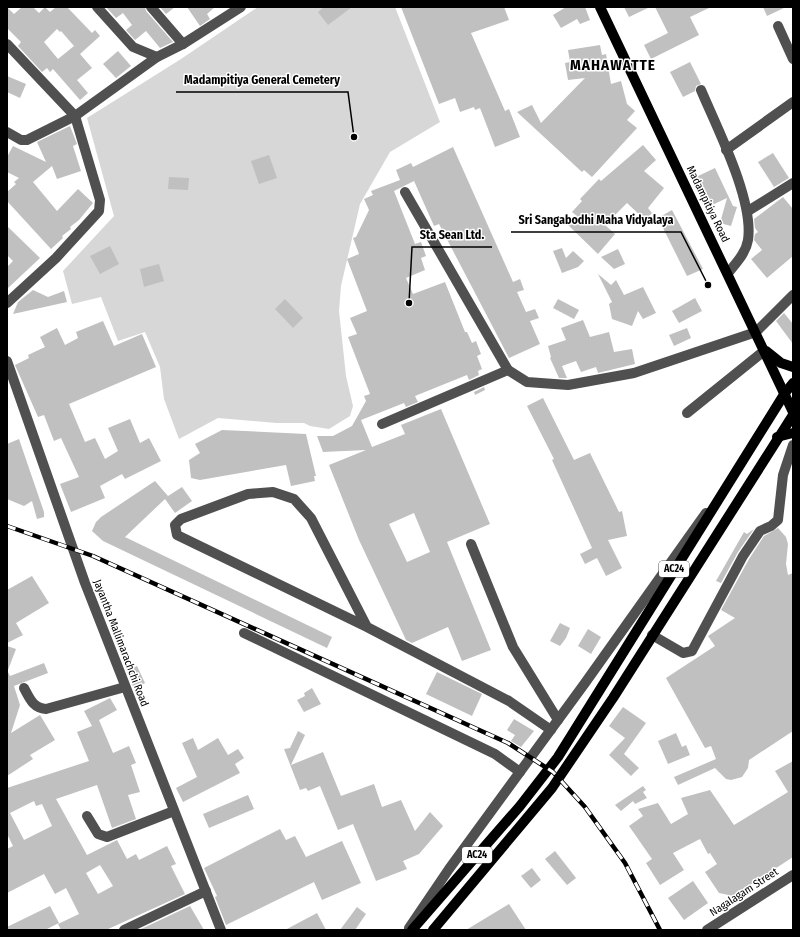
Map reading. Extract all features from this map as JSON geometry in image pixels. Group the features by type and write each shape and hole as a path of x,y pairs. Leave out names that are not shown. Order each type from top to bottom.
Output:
{"main road":[{"name":"Madampitiya Road","path":"600,7 728,273 793,413"},
{"path":"763,348 775,359 793,367"},
{"name":"AC24","path":"412,930 520,806 558,757 719,497 785,393 793,383"},
{"name":"AC24","path":"433,930 552,788 613,698 793,413"},
{"path":"778,437 793,433"}],"street":[{"path":"97,7 133,48 157,57"},
{"path":"151,7 183,44"},
{"path":"7,132 21,140 27,140 75,116 157,57 183,44 241,7"},
{"path":"778,26 793,59"},
{"path":"7,44 75,116 100,200 99,211 56,258 8,301"},
{"path":"701,90 726,150 748,211 748,240 744,252 728,273"},
{"path":"726,150 793,102"},
{"path":"748,211 793,183"},
{"path":"405,192 508,370 527,382 568,385 634,373 756,332 793,295"},
{"path":"687,413 763,348"},
{"name":"Jayantha Mallimarachchi Road","path":"7,361 85,582 221,930"},
{"path":"382,424 508,370"},
{"path":"652,635 683,653 692,651 743,556 760,531 771,526 778,520 783,475 793,445"},
{"path":"367,627 311,518 294,499 274,492 248,494 181,519 175,525 177,535 367,627 509,701 551,730"},
{"path":"408,930 454,862 551,730 691,533 719,497"},
{"path":"471,544 513,647 558,720"},
{"path":"244,633 494,754 520,772"},
{"path":"24,688 33,705 39,709 46,710 125,687"},
{"path":"86,816 98,834 107,837 174,811"},
{"name":"Nagalagam Street","path":"707,930 793,875"},
{"path":"124,930 206,891"}],"shaded area":[{"path":"258,7 395,7 440,122 390,152 360,204 341,286 339,311 346,376 353,406 350,416 329,429 310,426 304,423 276,423 218,418 179,439 164,399 160,367 145,332 118,341 101,297 72,304 63,271 114,216 87,118 181,59"}],"building":[{"path":"7,7 14,14 22,7 33,7 39,13 45,7 50,12 56,7 67,7 92,33 95,30 100,36 80,54 92,68 77,80 88,93 80,100 53,69 50,72 47,68 42,72 18,46 21,42 7,28","holes":["57,29 60,32 61,31 74,46 58,59 44,42"]},
{"path":"106,7 145,7 146,11 173,42 160,48 146,31 135,40 126,30 132,25 123,13 116,18"},
{"path":"160,7 175,7 166,14"},
{"path":"187,7 215,7 207,14 210,19 200,26"},
{"path":"324,7 352,7 328,25 318,12"},
{"path":"401,7 504,7 509,20 471,33 505,111 509,109 520,137 495,147 480,108 475,110 474,107 460,112 455,98 439,104"},
{"path":"566,7 585,7 590,20 580,24 577,19 561,28 553,15"},
{"path":"624,7 650,7 629,17"},
{"path":"655,7 711,7 690,17 699,35 651,59 644,45 668,33"},
{"path":"763,7 786,7 767,16"},
{"path":"600,45 602,55 606,54 611,84 621,81 627,104 635,111 627,120 637,128 592,177 584,170 582,172 517,112 532,105 541,123 585,78 568,80 565,63 570,62 568,50"},
{"path":"118,51 131,66 116,78 103,64"},
{"path":"690,62 701,84 696,86 695,91 683,97 670,72"},
{"path":"7,76 26,84 20,98 7,92"},
{"path":"70,126 77,144 73,146 81,171 57,179 52,166 33,182 57,211 78,189 93,203 79,220 70,227 71,229 62,236 63,238 51,249 7,201 7,192 16,184 14,182 19,178 7,172 7,157 13,146 46,162 37,142"},
{"path":"643,145 656,160 644,171 664,188 648,208 652,213 645,220 627,203 605,225 615,234 598,254 568,225 577,216 572,212 582,201 580,199 599,179 601,181"},
{"path":"453,147 513,282 520,279 524,290 517,292 526,312 535,309 539,318 530,321 540,344 509,358 439,224 434,226 414,181 394,191 415,244 421,242 426,256 421,258 425,270 406,278 413,294 445,282 465,332 467,332 472,343 476,341 481,354 477,356 482,369 478,371 479,375 469,380 467,375 415,396 418,402 406,407 404,403 361,420 372,447 405,434 401,425 441,409 490,524 447,542 491,650 462,661 448,627 412,643 406,640 359,540 329,465 366,450 323,452 317,436 333,436 352,426 366,401 364,396 370,394 348,337 357,334 350,318 367,311 347,259 359,254 353,238 356,237 369,210 364,199 373,195 371,191 400,180 396,170 411,163 413,167","holes":["414,513 430,552 407,562 389,524"]},
{"path":"773,153 789,178 774,187 758,162"},
{"path":"269,155 277,178 259,184 251,161"},
{"path":"715,168 733,206 737,207 731,226 720,223 727,198 710,206 696,177"},
{"path":"169,177 189,178 188,190 168,189"},
{"path":"783,197 793,209 793,256 767,278 751,259 762,250 754,240 755,234 758,232 755,228 754,219"},
{"path":"672,210 703,269 687,276 658,218"},
{"path":"7,226 40,258 7,289 7,267 13,261 7,255"},
{"path":"110,246 119,264 100,274 90,256"},
{"path":"562,248 566,258 573,251 584,261 578,267 562,273 553,251"},
{"path":"618,249 625,264 614,269 601,257"},
{"path":"159,264 164,281 144,287 140,269"},
{"path":"598,274 611,285 616,280 624,295 643,287 656,313 643,319 638,311 632,326 612,319 609,304 612,302"},
{"path":"33,290 48,297 64,291 67,302 13,314 18,302"},
{"path":"695,298 702,311 679,323 672,311"},
{"path":"285,299 303,318 293,328 275,309"},
{"path":"558,299 579,310 574,319 553,308"},
{"path":"784,313 793,324 793,344 776,321"},
{"path":"583,320 590,337 609,332 614,352 632,349 635,364 598,373 596,367 581,372 576,361 562,366 567,378 559,378 550,358 548,346 566,340 561,328"},
{"path":"103,321 114,346 142,334 156,367 69,404 85,442 95,438 105,459 118,451 108,428 130,419 140,443 149,438 161,461 125,479 122,474 100,486 105,498 71,512 60,484 79,477 61,438 54,441 44,415 38,417 15,365 29,358 28,355 45,347 40,337 57,328 65,345 78,338 76,332"},
{"path":"687,328 691,338 674,346 669,335"},
{"path":"484,387 485,390 475,395 474,392"},
{"path":"543,398 574,460 590,453 619,512 622,511 627,536 608,540 622,568 606,576 597,558 585,564 580,554 592,548 552,460 554,459 527,406"},
{"path":"222,430 306,434 316,476 314,476 315,481 291,486 286,465 200,480 191,478 189,460 200,453 195,444"},
{"path":"19,439 44,512 44,517 37,519 32,501 24,506 7,499 7,444"},
{"path":"155,481 168,496 165,498 182,487 192,501 175,513 165,499 125,537 332,637 327,648 103,541 92,531 96,522 101,517"},
{"path":"778,528 786,537 788,544 786,564 788,575 793,573 793,731 749,760 748,768 742,777 731,780 726,779 715,768 678,785 674,777 716,759 711,746 705,748 666,678 715,646 708,636 735,618 721,610 749,559 764,536"},
{"path":"754,529 738,552 721,583 716,581 744,532 747,534"},
{"path":"32,576 49,603 16,623 23,635 7,643 7,590"},
{"path":"560,623 570,628 566,638 560,646 550,641"},
{"path":"588,629 601,637 591,654 578,646"},
{"path":"7,646 16,649 8,670 7,670"},
{"path":"44,663 48,673 14,686 20,705 11,733 40,715 55,740 30,755 33,759 7,776 7,670 10,676"},
{"path":"137,666 145,683 134,689 127,671"},
{"path":"437,672 482,694 472,716 426,694"},
{"path":"312,688 321,704 304,712 297,700 305,696 304,693"},
{"path":"110,698 117,710 99,720 113,753 129,746 136,763 131,765 140,792 128,795 136,819 112,828 97,785 56,799 87,855 117,840 127,859 136,854 139,860 167,846 176,864 171,866 185,894 106,930 61,930 58,924 79,914 66,888 55,894 44,874 7,893 7,849 13,846 7,834 7,788 89,761 77,732 92,726 84,711","holes":["34,801 36,806 42,804 52,826 24,840 10,813","100,865 113,886 98,894 86,873"]},
{"path":"623,707 646,723 624,754 639,768 631,776 609,755 625,738 609,726"},
{"path":"514,719 534,731 521,747 511,741 515,735 507,730"},
{"path":"298,731 305,735 291,765 323,752 341,796 374,784 382,807 401,800 415,831 430,812 443,826 419,854 403,861 407,869 376,881 353,824 338,830 320,786 308,791 306,788 300,790 284,749 290,748"},
{"path":"676,733 682,747 686,745 690,755 668,764 658,741"},
{"path":"193,738 198,750 218,738 228,755 238,749 244,758 235,764 240,773 183,802 176,788 197,777 182,743"},
{"path":"793,761 793,857 733,896 719,893 705,872 717,864 710,853 708,854 700,839 673,853 684,870 660,885 646,863 652,859 629,826 643,816 638,809 658,803 671,824 688,814 681,798 710,790 734,825 788,792 775,771"},
{"path":"643,786 646,790 643,792 647,798 635,804 633,801 621,811 615,805"},
{"path":"248,795 254,809 209,828 203,814"},
{"path":"280,829 286,840 295,836 306,857 342,841 361,883 322,900 314,882 226,925 215,897 217,896 204,868"},
{"path":"555,851 576,878 567,885 545,859"},
{"path":"532,868 541,880 531,888 521,876"},
{"path":"693,881 708,903 684,920 668,898"},
{"path":"509,904 526,930 466,930"},
{"path":"50,906 59,923 45,930 7,930 7,927"},
{"path":"190,906 204,930 139,930"},
{"path":"357,907 366,914 355,930 340,930"},
{"path":"317,913 326,930 285,930"}],"railway":[{"path":"7,526 93,556 508,743 553,772 585,807 625,863 660,930"}],"place":[{"name":"Madampitiya General Cemetery","path":"354,137"},
{"name":"Sri Sangabodhi Maha Vidyalaya","path":"708,285"},
{"name":"Sta Sean Ltd.","path":"409,303"}],"district":[{"name":"MAHAWATTE","path":"613,65"}]}
